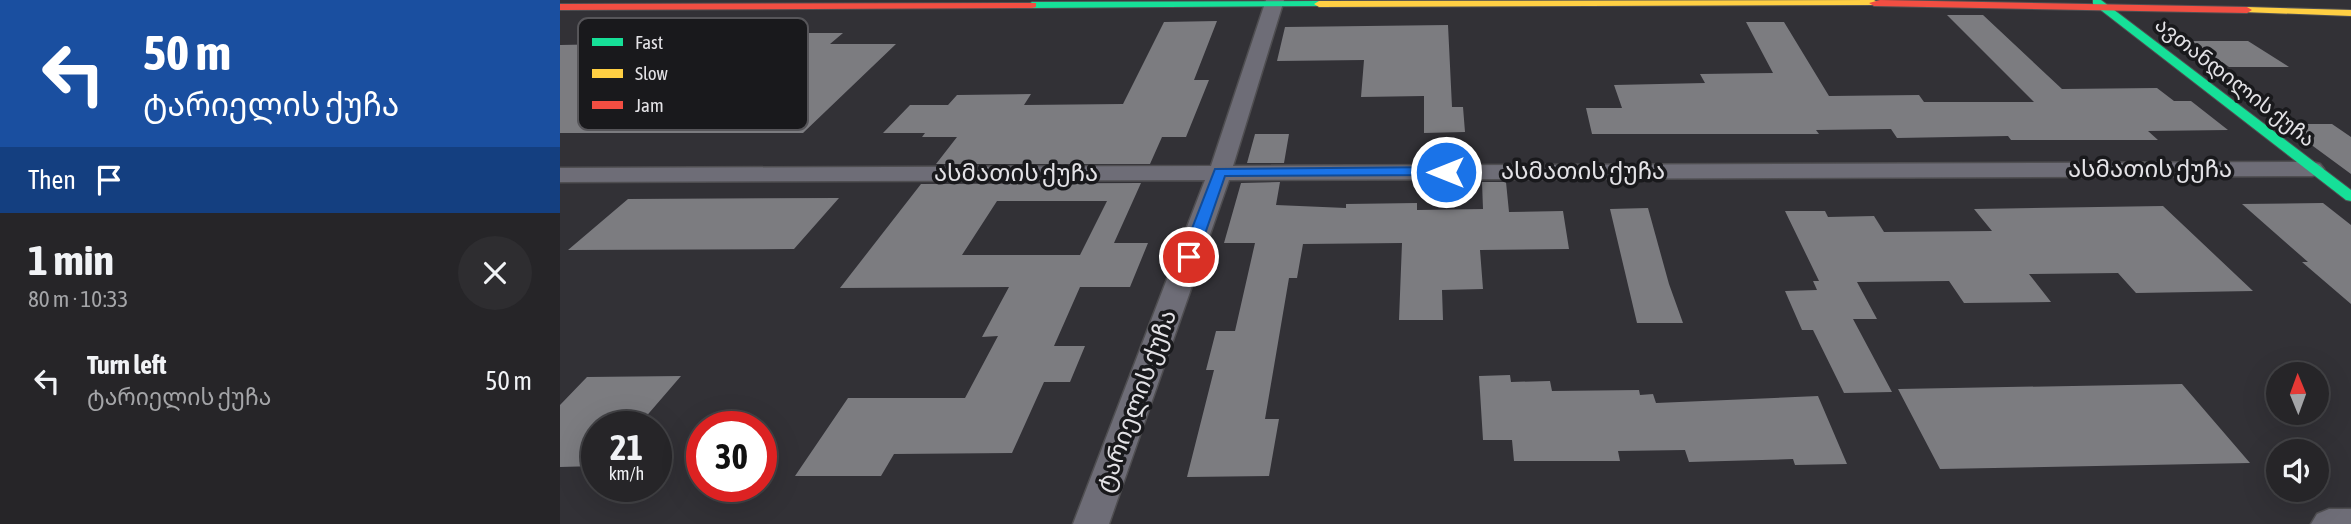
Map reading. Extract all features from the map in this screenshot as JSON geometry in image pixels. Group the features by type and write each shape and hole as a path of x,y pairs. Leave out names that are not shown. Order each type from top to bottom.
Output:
{"street":[{"path":"560,7 1274,1 2098,3 2351,13"},
{"name":"ტარიელის ქუჩა","path":"1091,524 1220,172 1274,1"},
{"name":"ავთანდილის ქუჩა","path":"2098,3 2331,178 2351,197"},
{"name":"ასმათის ქუჩა","path":"560,174 1220,172 2331,178"},
{"path":"2329,524 2351,524"}],"building":[{"path":"1947,15 1983,15 2062,89 2157,88 2174,101 2191,101 2228,130 2148,131 2158,140 2011,140 2008,136 1897,138 1891,129 1816,130 1819,134 1592,134 1586,108 1622,108 1614,85 1705,83 1700,74 1773,73 1746,22 1784,22 1829,96 1919,95 1924,102 2034,102"},
{"path":"1217,21 1194,80 1209,80 1186,137 1162,137 1150,164 936,164 957,137 922,137 925,133 883,133 910,105 948,105 957,95 1031,94 1024,105 1123,104 1164,22"},
{"path":"1448,25 1452,107 1463,107 1465,132 1424,133 1424,96 1361,97 1364,60 1277,61 1285,27"},
{"path":"808,33 843,33 830,44 896,44 808,128"},
{"path":"2192,41 2248,41 2289,67 2229,67"},
{"path":"560,45 578,45 578,130 806,130 803,133 560,133"},
{"path":"2283,124 2332,124 2351,137 2351,174"},
{"path":"1255,134 1289,134 1284,163 1247,163"},
{"path":"1280,182 1276,205 1346,208 1346,204 1417,203 1417,210 1483,209 1482,182 1506,182 1509,212 1563,211 1569,249 1480,250 1483,289 1442,290 1443,320 1399,320 1402,243 1303,244 1297,278 1289,278 1265,419 1279,419 1269,476 1187,477 1214,370 1206,370 1216,331 1235,331 1255,243 1224,243 1241,183"},
{"path":"1141,183 1114,243 1148,243 1130,287 1080,287 1054,346 1085,346 1070,382 1044,382 1012,453 894,454 881,476 795,476 848,398 965,398 998,336 982,337 1009,287 840,288 921,184","holes":["997,201 1107,201 1080,255 962,255"]},
{"path":"839,198 794,249 568,250 628,199"},
{"path":"2323,203 2351,225 2351,304 2302,262 2308,262 2242,204"},
{"path":"2163,206 2253,291 2136,293 2118,273 2029,274 2051,302 1964,303 1949,281 1857,282 1877,319 1853,319 1892,392 1844,393 1813,330 1802,330 1785,291 1817,290 1813,281 1819,281 1785,211 1825,211 1828,217 1874,216 1884,232 1992,231 1974,209"},
{"path":"1648,208 1683,323 1637,323 1610,209"},
{"path":"1510,375 1511,382 1550,381 1552,391 1639,390 1640,395 1653,394 1656,403 1818,396 1847,464 1795,465 1793,459 1689,462 1685,450 1618,451 1620,461 1514,461 1512,440 1483,440 1479,376"},
{"path":"681,376 651,411 581,411 581,466 560,467 560,405 587,377"},
{"path":"2182,384 2250,463 1940,469 1898,389"}],"traffic: fast":[{"path":"2097,2 2351,197"},
{"path":"1032,5 1319,4"}],"traffic: slow":[{"path":"1319,4 1874,3"},
{"path":"2247,10 2351,13"}],"traffic: jam":[{"path":"1874,3 2247,10"},
{"path":"560,7 1032,5"}],"route":[{"path":"1189,257 1220,172 1446,172"}]}
